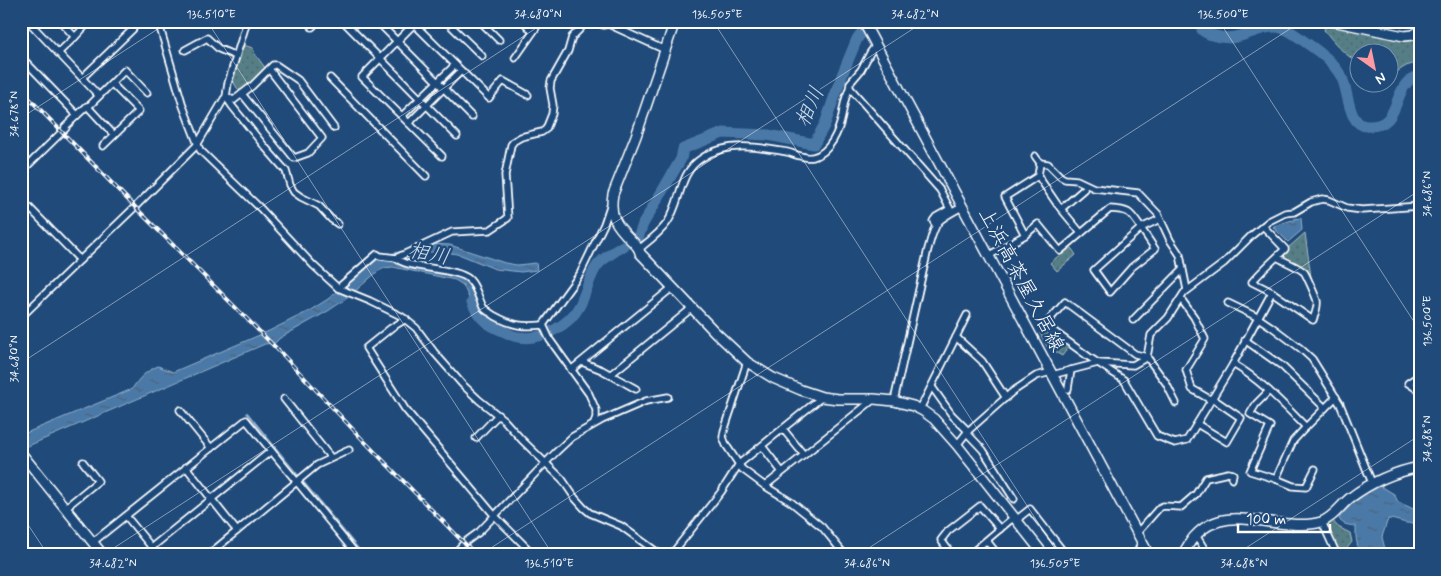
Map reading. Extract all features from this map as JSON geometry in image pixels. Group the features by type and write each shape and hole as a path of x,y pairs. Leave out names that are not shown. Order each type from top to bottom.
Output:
{"street":[{"path":"28,21 99,96"},
{"path":"60,21 74,37"},
{"path":"58,53 90,21"},
{"path":"82,78 133,29 126,21"},
{"path":"158,21 183,106 200,150 338,288 406,319 416,328 462,384 498,415 562,478 584,508 621,526 661,555"},
{"path":"21,317 197,145 226,97 228,83 247,21"},
{"path":"312,27 318,21"},
{"path":"343,21 457,136"},
{"path":"377,21 472,117"},
{"path":"446,21 482,56"},
{"path":"480,21 499,40"},
{"path":"515,58 534,30 523,21"},
{"path":"396,258 452,232 490,230 508,218 505,175 511,145 521,137 546,130 553,105 551,81 568,51 572,37 581,28 583,21"},
{"path":"595,21 603,25 608,23 665,50"},
{"path":"676,21 636,136 613,194 614,220 638,248 640,253 747,362 789,386 822,397 894,401 920,409 934,419 957,445 1044,555"},
{"name":"上浜高茶屋久居線","path":"863,21 1148,555"},
{"path":"1332,21 1368,25 1404,36 1420,32"},
{"path":"442,156 362,76 397,42 413,23 489,98 503,81 528,95"},
{"path":"185,50 207,38 219,49 236,56"},
{"path":"638,248 660,232 666,224 673,211 687,171 708,154 727,147 744,147 810,157 818,155 824,150 841,120 850,83 861,70 876,45"},
{"path":"170,59 176,56"},
{"path":"21,57 77,116"},
{"path":"226,97 234,100 273,65 295,78 334,128"},
{"path":"402,116 455,65"},
{"path":"21,172 125,70 147,93"},
{"path":"242,94 294,158 308,153 322,138 269,70"},
{"path":"409,123 461,71"},
{"path":"330,78 426,176"},
{"path":"103,146 139,111 112,84"},
{"path":"850,88 940,190 950,209 933,220 935,224 894,401"},
{"path":"226,97 265,148 286,171 294,192 319,206 338,224"},
{"path":"88,107 114,135"},
{"path":"1035,156 1040,163 1038,176 1081,232"},
{"path":"1040,163 1048,164 1065,179 1077,180 1094,188 1136,192 1155,211 1180,255 1188,290"},
{"path":"1025,235 1005,197 1038,176"},
{"path":"1061,208 1084,190"},
{"path":"21,199 80,260"},
{"path":"957,445 967,432 1031,379 1098,363 1133,365 1147,357 1151,335 1168,318 1188,290 1224,263 1263,226 1285,213 1294,212 1311,202 1322,199 1348,208 1362,210 1420,206"},
{"path":"338,288 377,254 396,258 399,261 410,264 460,274 468,278 484,309 510,324 526,327 543,325 585,266 612,202"},
{"path":"935,224 962,207"},
{"path":"988,256 1025,235 1038,224 1060,251 1110,209 1126,210 1133,216 1141,228 1155,248 1132,267 1110,292 1094,270 1141,228 1160,219"},
{"path":"1263,226 1285,249 1277,257 1252,282 1272,292 1313,320 1317,300 1308,277 1305,273 1277,257"},
{"path":"1133,320 1182,270"},
{"path":"571,370 673,287"},
{"path":"1176,403 1166,383 1147,357 1135,354 1065,302 1045,325 1124,380 1157,436 1175,443 1187,440 1233,364 1272,292"},
{"path":"1181,299 1194,317 1205,339 1186,370 1192,389 1241,418 1227,442 1197,424"},
{"path":"1228,303 1257,318 1286,337 1312,359 1345,414 1372,483"},
{"path":"610,375 692,308"},
{"path":"920,409 967,314"},
{"path":"406,319 391,328 366,348 405,409 494,515 534,555"},
{"path":"543,325 550,340 592,399 596,410 594,424"},
{"path":"956,337 982,361 1006,398"},
{"path":"1245,340 1282,366 1325,408"},
{"path":"582,362 636,389"},
{"path":"747,362 724,431 726,445 749,475 791,502 822,527 845,555"},
{"path":"1233,364 1248,372 1269,390 1306,427"},
{"path":"1068,389 1070,370"},
{"path":"1420,375 1408,382 1420,391"},
{"path":"932,387 952,415 983,450 1014,499"},
{"path":"1269,390 1256,404 1250,414 1270,426 1250,471 1293,486 1306,487 1315,469"},
{"path":"453,555 464,543 480,532 494,515 572,437 594,424 646,401 668,397"},
{"path":"671,555 715,500 739,464 822,397"},
{"path":"1276,479 1294,441 1336,397"},
{"path":"284,399 331,458"},
{"path":"765,486 874,399"},
{"path":"180,410 211,448"},
{"path":"476,438 498,415"},
{"path":"93,542 246,420 271,451 299,480 357,555"},
{"path":"783,429 804,455"},
{"path":"762,446 782,472"},
{"path":"208,555 317,465 350,450"},
{"path":"152,547 271,451"},
{"path":"21,453 103,555"},
{"path":"65,508 98,482 83,462"},
{"path":"1182,555 1200,531 1215,523 1234,518 1303,525 1322,522 1332,516 1349,499 1372,483 1420,466"},
{"path":"186,467 237,531"},
{"path":"1137,555 1139,537 1159,508 1163,506 1181,507 1196,494 1206,478 1228,473 1233,474 1232,479"},
{"path":"952,555 941,540 948,531 980,506 1000,529"},
{"path":"969,555 1029,508 1066,555"},
{"path":"126,516 158,555"},
{"path":"1322,522 1337,555"},
{"path":"1196,535 1208,555"},
{"path":"986,540 998,555"},
{"path":"1412,555 1420,550"}],"green space":[{"path":"1326,23 1420,36 1420,49 1416,63 1398,71 1398,42 1348,42 1348,55 1335,44 1324,30"},
{"path":"243,45 253,48 266,69 243,92 237,88 233,81"},
{"path":"1305,233 1311,277 1308,272 1285,259 1284,254"},
{"path":"1070,246 1076,255 1057,271 1050,263"},
{"path":"1044,328 1069,346 1062,356 1048,348 1040,333"},
{"path":"1332,520 1338,527 1350,533 1352,542 1340,555 1328,526 1328,523"}],"water":[{"path":"1301,218 1302,230 1288,242 1273,227 1292,220 1294,222 1294,219"},
{"path":"432,244 450,245 505,263 517,265 536,263 537,270 521,272 495,269 461,255 447,252 429,252 425,254 425,262 429,263 433,271 462,278 468,282 481,313 497,331 475,311 463,285 455,280 393,267 383,268 346,299 280,338 275,343 265,344 21,449 21,435 132,389 143,375 158,366 173,372 269,331 328,299 377,257"},
{"path":"1379,485 1394,494 1398,502 1418,511 1418,518 1413,523 1388,519 1382,537 1385,549 1383,555 1354,555 1358,549 1356,528 1355,526 1343,523 1339,518 1356,498 1358,499"}],"waterway":[{"name":"相川","path":"472,302 485,321 515,337 537,337 562,325 580,305 600,262 616,250 638,238 643,224 681,159 683,149 723,133 768,135 814,144 825,124 857,39 870,21"},
{"name":"相川","path":"1202,21 1202,30 1225,38 1232,38 1260,29 1275,27 1292,33 1322,54 1334,66 1344,82 1352,113 1360,124 1367,126 1379,125 1387,120 1404,87 1410,80 1420,75"},
{"name":"相川","path":"247,413 363,555"}],"railway":[{"path":"21,90 282,354 476,555"}]}
